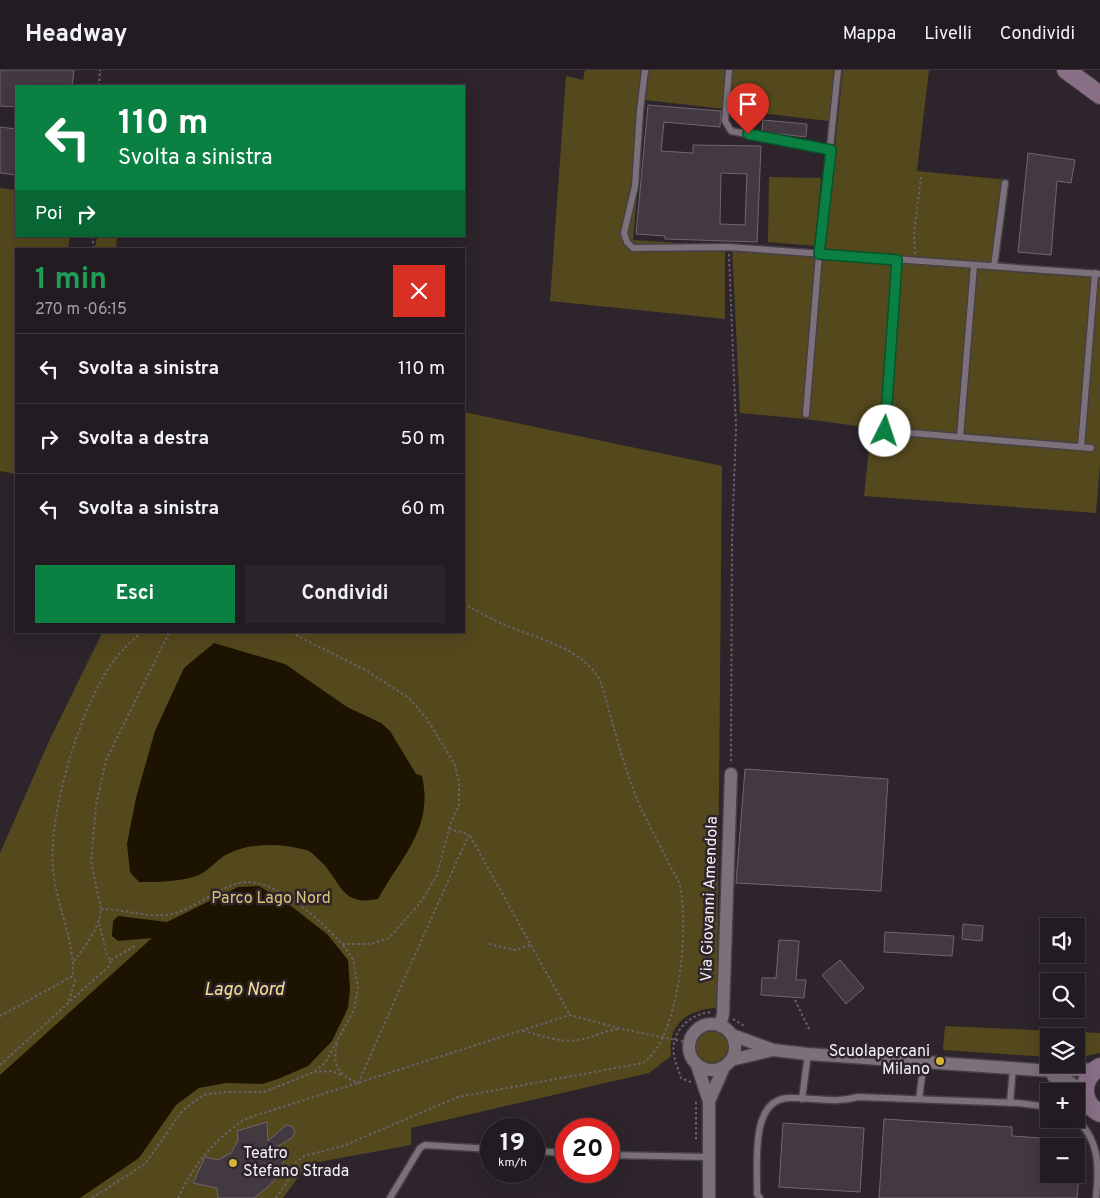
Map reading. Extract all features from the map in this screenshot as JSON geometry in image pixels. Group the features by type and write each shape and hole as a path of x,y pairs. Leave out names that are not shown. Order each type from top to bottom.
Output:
{"main road":[{"path":"1066,70 1100,95"},
{"path":"1085,1085 1087,1078 1098,1068"},
{"path":"1085,1097 1092,1108 1100,1113"}],"street":[{"name":"Via Giovanni Amendola","path":"721,1020 731,774"},
{"path":"704,1095 735,1051 732,1035 721,1020 701,1028 694,1034 690,1043 690,1054 697,1065 704,1095 703,1157 708,1198"},
{"path":"732,1035 773,1050 808,1054 1018,1067 1053,1071 1098,1068"},
{"path":"697,1065 711,1070 773,1050"},
{"path":"1018,1067 1068,1080 1073,1083"}],"lane":[{"path":"646,70 640,111 635,186 624,233 627,242 633,248 728,247 1097,274 1081,448"},
{"path":"729,70 725,121 731,131 831,150"},
{"path":"806,414 819,254 838,70"},
{"path":"994,266 1005,183"},
{"path":"885,431 897,260"},
{"path":"960,437 974,265"},
{"path":"876,430 1091,448"},
{"path":"802,1099 808,1054"},
{"path":"920,1099 924,1062"},
{"path":"1010,1103 1018,1067"},
{"path":"760,1198 757,1194 761,1119 774,1101 788,1098 840,1102 858,1097 1010,1103 1040,1106"},
{"path":"1085,1128 1096,1140 1100,1160 1096,1198"},
{"path":"390,1198 420,1148 426,1145 480,1148"},
{"path":"620,1155 703,1157"}],"path":[{"path":"99,85 100,70"},
{"path":"916,261 914,232 921,177"},
{"path":"728,247 736,428 731,774"},
{"path":"276,1198 292,1175 296,1162 304,1156 342,1146 458,1097 556,1078 627,1068 643,1063 651,1058 663,1038 680,976 684,917 679,884 640,804 625,767 600,680 594,671 581,659 558,646 503,624 465,605"},
{"path":"70,1001 75,980 73,976 74,961 57,900 53,867 54,832 61,797 83,723 100,684 118,656 142,633"},
{"path":"74,961 89,941 99,921 101,910 91,861 96,805 106,760 169,633"},
{"path":"292,633 367,671 408,698 427,719 455,765 460,802 449,829 437,875 406,922 390,938 371,944 342,944"},
{"path":"449,829 469,834 570,1015"},
{"path":"358,1083 469,834"},
{"path":"101,910 118,909 166,915 198,903 235,884 258,881 272,887 307,912 342,944 353,959 358,988 354,1010 335,1054 336,1066 343,1076"},
{"path":"99,921 106,956 111,960"},
{"path":"489,944 516,950 531,945"},
{"path":"0,1065 109,966 111,960 135,946"},
{"path":"0,1016 73,976"},
{"path":"795,1000 810,1031"},
{"path":"703,1157 704,1095 690,1081 681,1078 674,1055 675,1041 679,1030 694,1016 701,1013 747,1028"},
{"path":"178,1198 197,1162 233,1127 245,1120 570,1015 622,1029 690,1043"},
{"path":"522,1031 561,1040 579,1040 607,1030 622,1029"},
{"path":"92,1198 145,1164 183,1110 203,1095 225,1092 264,1092 314,1072 325,1063 338,1044"},
{"path":"314,1072 332,1071 358,1083"}],"green space":[{"path":"585,70 837,70 829,121 645,100 633,240 725,246 725,319 550,301 566,76 583,80"},
{"path":"843,70 929,70 917,171 1009,180 999,262 1011,263 1011,272 1100,278 1100,464 1096,513 864,496 871,428 806,419 740,413 732,246 824,252"},
{"path":"769,177 821,178 815,246 768,242"},
{"path":"0,188 15,190 15,237 70,237 68,248 15,248 15,474 0,471"},
{"path":"98,237 117,237 116,248 95,248"},
{"name":"Parco Lago Nord","path":"465,412 722,466 717,1008 697,1011 682,1020 672,1035 671,1056 649,1073 411,1128 411,1145 308,1164 283,1198 0,1198 0,853 50,739 102,633 465,633"},
{"path":"945,1026 1040,1030 1040,1056 943,1050"},
{"path":"712,1031 718,1032 723,1036 727,1041 727,1053 723,1058 718,1062 712,1063 706,1062 701,1058 697,1053 696,1047 697,1041 701,1036 706,1032"},
{"path":"1085,1032 1100,1033 1100,1053 1085,1056"}],"water":[{"path":"214,643 285,664 347,707 381,723 390,731 416,774 422,776 423,811 419,827 413,841 378,899 355,899 348,895 342,890 326,867 311,852 286,846 264,845 233,851 200,875 189,878 160,882 139,882 130,872 127,844 136,798 155,731 184,668"},
{"name":"Lago Nord","path":"259,886 291,906 327,934 348,960 350,989 348,1008 332,1041 308,1066 278,1079 262,1084 226,1083 199,1088 176,1105 139,1158 80,1198 0,1198 0,1075 152,938 118,941 112,936 113,921 118,916 167,922 238,887"}],"building":[{"path":"0,70 74,70 72,85 15,85 15,107 0,106"},
{"path":"648,105 721,111 720,127 664,122 661,151 693,153 693,145 761,146 757,242 665,239 665,236 636,234","holes":["721,173 747,174 745,225 720,224"]},
{"path":"763,120 807,124 806,137 762,132"},
{"path":"0,127 15,129 15,175 0,173"},
{"path":"1028,153 1075,160 1071,183 1057,181 1051,255 1018,252"},
{"path":"745,769 888,779 881,891 736,883"},
{"path":"963,924 983,926 982,941 962,939"},
{"path":"885,932 954,936 952,956 884,952"},
{"path":"779,940 799,941 796,980 806,980 804,998 761,995 762,978 776,978"},
{"path":"840,960 864,988 846,1004 822,975"},
{"path":"884,1119 1012,1127 1012,1136 1042,1138 1040,1183 1078,1183 1077,1198 879,1198"},
{"path":"267,1122 268,1141 286,1125 292,1126 295,1132 292,1138 271,1150 287,1152 278,1176 270,1185 254,1198 218,1198 217,1188 193,1183 205,1157 218,1160 231,1153 238,1140 237,1131"},
{"path":"783,1123 864,1128 860,1192 779,1187"}],"place":[{"name":"Scuolapercani Milano","path":"940,1061"},
{"name":"Teatro Stefano Strada","path":"233,1163"}],"route":[{"path":"748,134 831,150 819,254 897,260 885,431"}]}
